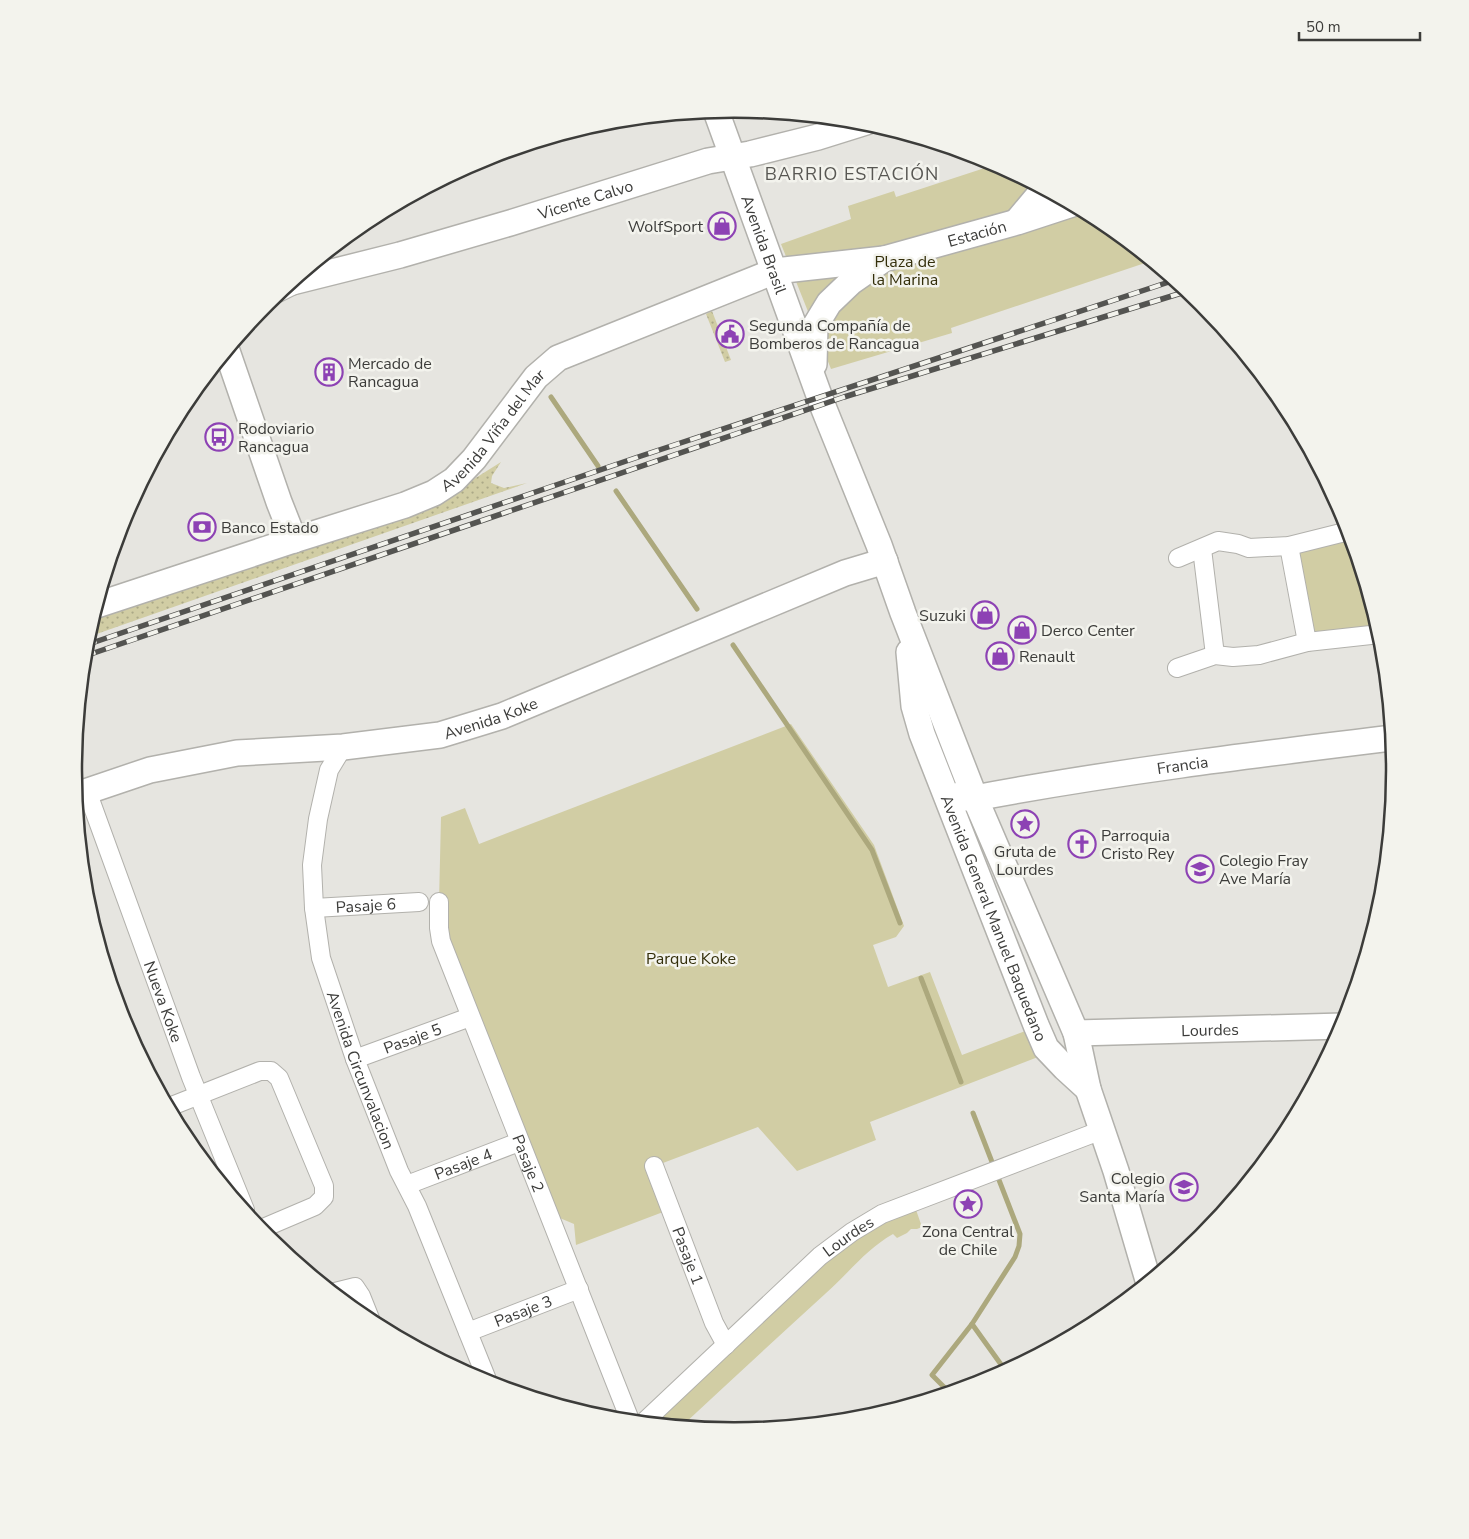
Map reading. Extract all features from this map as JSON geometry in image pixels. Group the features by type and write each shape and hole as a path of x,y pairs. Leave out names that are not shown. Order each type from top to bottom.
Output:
{"street":[{"name":"Avenida Brasil","path":"719,118 824,408"},
{"name":"Vicente Calvo","path":"309,276 410,252 708,161 750,154 848,128"},
{"path":"1017,222 1040,194"},
{"name":"Estación","path":"824,408 814,366 815,326 829,303 850,282 884,259 1017,222 1063,207"},
{"name":"Avenida Viña del Mar","path":"105,602 405,505 434,493 454,480 479,454 536,377 558,358 775,271 884,259"},
{"path":"229,358 294,540"},
{"name":"Avenida General Manuel Baquedano","path":"824,408 975,798 1076,1033 1088,1089 1146,1274"},
{"path":"1178,558 1218,541 1249,548 1289,546 1342,533"},
{"path":"1289,546 1306,642"},
{"path":"1202,549 1215,656"},
{"name":"Avenida Koke","path":"83,793 150,770 238,753 343,747 440,735 502,716 845,572 884,561"},
{"name":"Avenida General Manuel Baquedano","path":"903,613 912,673 914,706 922,734 1046,1048 1088,1089"},
{"path":"1177,668 1215,656 1259,655 1306,642 1372,635"},
{"name":"Avenida General Manuel Baquedano","path":"922,734 932,742 939,752 958,794 964,798 975,798"},
{"name":"Francia","path":"975,798 1049,784 1215,760 1385,739"},
{"name":"Avenida Circunvalacion","path":"343,747 329,770 318,819 312,864 314,908 321,958 355,1059 399,1171 407,1185 484,1371"},
{"name":"Nueva Koke","path":"83,796 198,1095 237,1190"},
{"name":"Pasaje 6","path":"314,908 419,902"},
{"name":"Pasaje 2","path":"439,902 441,941 627,1412"},
{"name":"Pasaje 5","path":"355,1059 470,1017"},
{"name":"Lourdes","path":"1076,1033 1334,1026"},
{"path":"175,1104 260,1071 271,1070 279,1078 324,1186 324,1197 315,1206 268,1226"},
{"name":"Lourdes","path":"650,1416 820,1256 852,1232 882,1214 1102,1130"},
{"name":"Pasaje 4","path":"407,1185 519,1142"},
{"name":"Pasaje 1","path":"654,1166 714,1323 726,1345"},
{"path":"342,1290 355,1287 362,1296 366,1308"},
{"name":"Pasaje 3","path":"468,1332 578,1289"}],"green space":[{"name":"Plaza de la Marina","path":"986,168 1023,185 1097,227 1145,263 951,328 952,333 831,369 781,244 851,219 848,206 894,191 896,197"},
{"path":"712,311 731,360 725,362 706,314"},
{"path":"501,462 492,476 491,483 504,488 527,483 97,634 101,616 395,516 458,489"},
{"path":"1343,536 1352,560 1371,629 1311,639 1292,549"},
{"name":"Parque Koke","path":"791,724 874,845 904,926 896,937 873,945 888,987 930,972 962,1055 1028,1030 1038,1057 870,1122 876,1140 797,1171 758,1127 655,1166 671,1209 576,1245 574,1224 548,1213 441,941 439,902 441,817 465,808 479,844"},
{"path":"915,1207 922,1227 911,1229 897,1238 893,1234 874,1247 689,1420 659,1417 828,1260 859,1236"}],"waterway":[{"path":"551,397 598,466"},
{"path":"616,491 697,609"},
{"path":"733,645 872,850 900,923"},
{"path":"921,978 961,1082"},
{"path":"944,1387 932,1375 972,1324 1015,1257 1019,1246 1020,1234 973,1113"},
{"path":"972,1324 1001,1364"}],"railway":[{"path":"95,642 641,456 1168,282"},
{"path":"93,653 844,397 1180,293"}],"place":[{"name":"WolfSport","path":"722,226"},
{"name":"Segunda Compañía de Bomberos de Rancagua","path":"730,334"},
{"name":"Mercado de Rancagua","path":"329,372"},
{"name":"Rodoviario Rancagua","path":"219,437"},
{"name":"Banco Estado","path":"202,527"},
{"name":"Suzuki","path":"985,615"},
{"name":"Derco Center","path":"1022,630"},
{"name":"Renault","path":"1000,656"},
{"name":"Gruta de Lourdes","path":"1025,824"},
{"name":"Parroquia Cristo Rey","path":"1082,844"},
{"name":"Colegio Fray Ave María","path":"1200,869"},
{"name":"Colegio Santa María","path":"1184,1187"},
{"name":"Zona Central de Chile","path":"968,1204"}],"district":[{"name":"BARRIO ESTACIÓN","path":"852,174"}]}
